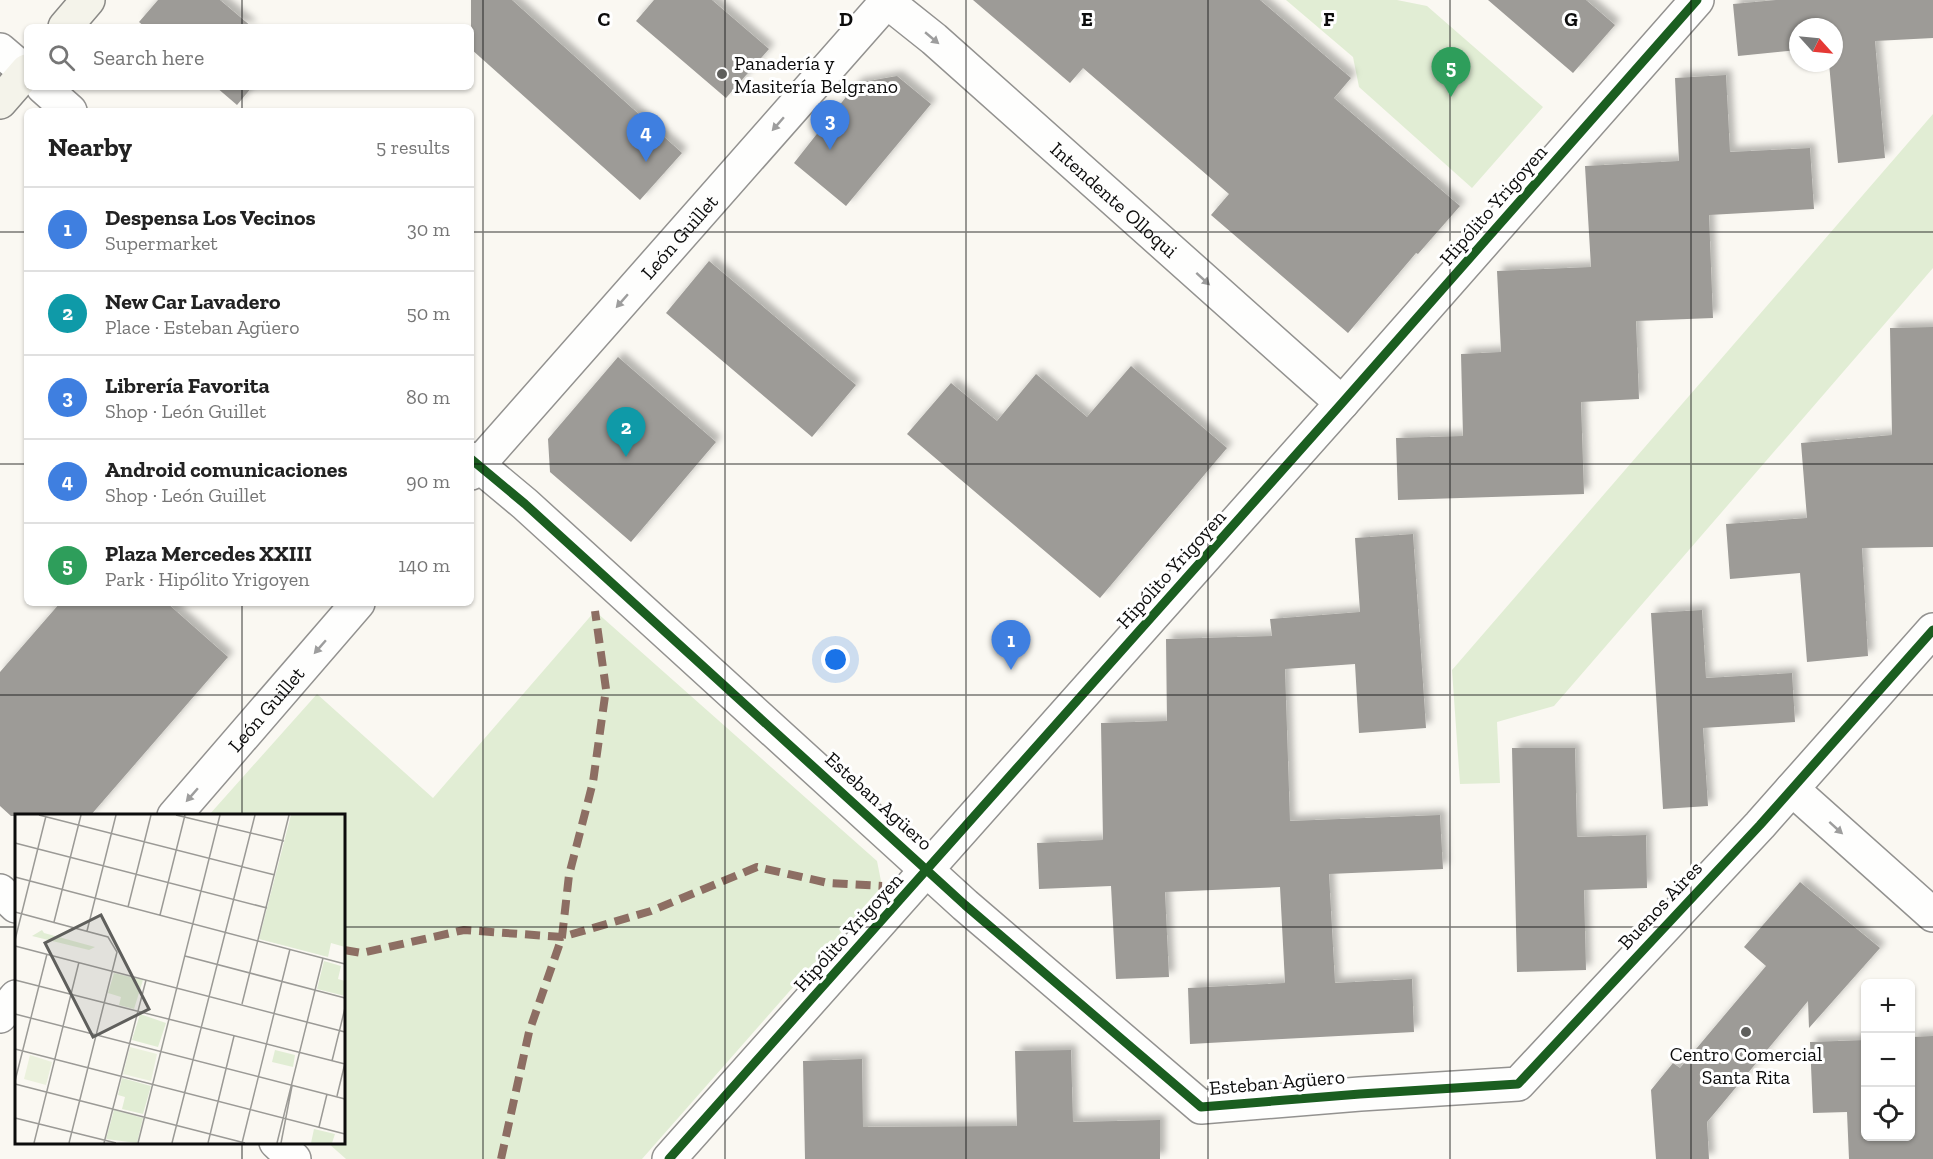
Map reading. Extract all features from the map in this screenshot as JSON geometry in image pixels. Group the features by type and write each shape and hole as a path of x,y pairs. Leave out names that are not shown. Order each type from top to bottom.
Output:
{"main road":[{"path":"68,24 88,0"},
{"path":"0,102 24,82"}],"street":[{"name":"Intendente Olloqui","path":"886,0 934,39 1342,403"},
{"name":"León Guillet","path":"474,465 886,0"},
{"name":"Hipólito Yrigoyen","path":"669,1159 928,870 1697,0"},
{"path":"0,50 24,70"},
{"path":"47,90 67,108"},
{"name":"Esteban Agüero","path":"474,467 525,504 965,905 1201,1107 1360,1094"},
{"name":"León Guillet","path":"176,814 355,606"},
{"name":"Buenos Aires","path":"1360,1094 1518,1084 1792,789 1933,630"},
{"path":"1792,789 1933,915"},
{"path":"0,891 15,905"},
{"path":"0,1016 15,998"},
{"path":"277,1144 294,1159"}],"green space":[{"path":"1286,0 1397,0 1427,6 1543,107 1472,188 1359,87 1353,57"},
{"path":"1933,114 1933,268 1554,706 1497,722 1500,783 1460,784 1452,670"},
{"path":"595,611 877,861 882,886 642,1159 346,1159 329,1144 345,1144 345,814 210,814 317,694 433,798"}],"building":[{"path":"158,0 220,0 248,24 141,24 139,22"},
{"path":"471,0 512,0 682,153 640,200 474,52 474,24 471,24"},
{"name":"Panadería y Masitería Belgrano","path":"654,0 712,0 769,49 726,98 636,21"},
{"path":"973,0 1260,0 1351,78 1334,98 1460,206 1418,254 1416,253 1348,333 1211,215 1229,194 1083,68 1070,83"},
{"path":"1488,0 1586,0 1615,25 1573,73"},
{"path":"1776,0 1933,0 1933,38 1875,41 1885,158 1838,163 1830,72 1843,72 1843,18 1789,18 1789,51 1738,56 1733,4"},
{"path":"1726,75 1730,152 1810,148 1814,209 1709,215 1713,318 1636,321 1639,399 1581,402 1584,494 1398,500 1396,438 1463,436 1461,354 1501,352 1497,271 1591,267 1585,166 1679,161 1675,78"},
{"path":"897,76 931,104 846,206 794,163 857,83"},
{"path":"220,90 250,90 237,105"},
{"path":"709,261 856,385 812,437 666,313"},
{"path":"1933,327 1933,547 1862,548 1868,656 1807,662 1800,573 1730,579 1726,524 1807,518 1801,443 1892,435 1890,328"},
{"path":"618,357 716,442 631,542 550,472 548,439"},
{"path":"1131,366 1227,448 1100,598 907,434 951,383 997,421 1036,374 1087,417"},
{"path":"1413,534 1426,728 1359,733 1355,664 1285,669 1290,821 1440,815 1443,869 1329,874 1335,983 1412,979 1414,1032 1190,1044 1188,988 1285,983 1280,887 1165,892 1169,977 1116,979 1111,886 1039,889 1037,843 1103,840 1101,723 1167,721 1166,639 1272,636 1270,619 1360,612 1355,538"},
{"path":"57,606 170,606 228,657 92,814 15,814 11,816 0,806 0,672"},
{"path":"1702,610 1706,678 1792,673 1795,722 1703,728 1708,806 1663,809 1651,613"},
{"path":"1512,748 1575,748 1577,837 1646,835 1647,888 1584,890 1586,970 1517,972"},
{"path":"1800,882 1880,948 1809,1028 1808,1001 1707,1122 1709,1159 1656,1159 1651,1090 1673,1063 1680,1068 1766,966 1744,947"},
{"path":"1933,1036 1933,1159 1849,1159 1847,1112 1813,1113 1810,1042 1861,1040 1861,1141 1915,1141 1915,1037"},
{"path":"1071,1050 1073,1122 1160,1120 1160,1159 805,1159 803,1061 862,1059 863,1127 1017,1126 1015,1051"}],"marked path":[{"path":"501,1159 529,1032 562,937 569,875 593,782 606,689 595,611"},
{"path":"345,950 362,953 464,930 562,937 651,911 757,867 828,883 882,886"}],"cycle path":[{"path":"669,1159 1342,403 1697,0"},
{"path":"474,462 525,504 965,905 1201,1107 1518,1084 1760,825 1933,630"}],"place":[{"name":"Panadería y Masitería Belgrano","path":"722,74"},
{"name":"Plaza Mercedes XXIII","path":"1451,97"},
{"name":"Librería Favorita","path":"830,150"},
{"name":"Android comunicaciones","path":"646,162"},
{"name":"New Car Lavadero","path":"626,457"},
{"name":"Despensa Los Vecinos","path":"1011,670"},
{"name":"Centro Comercial Santa Rita","path":"1746,1032"}]}
